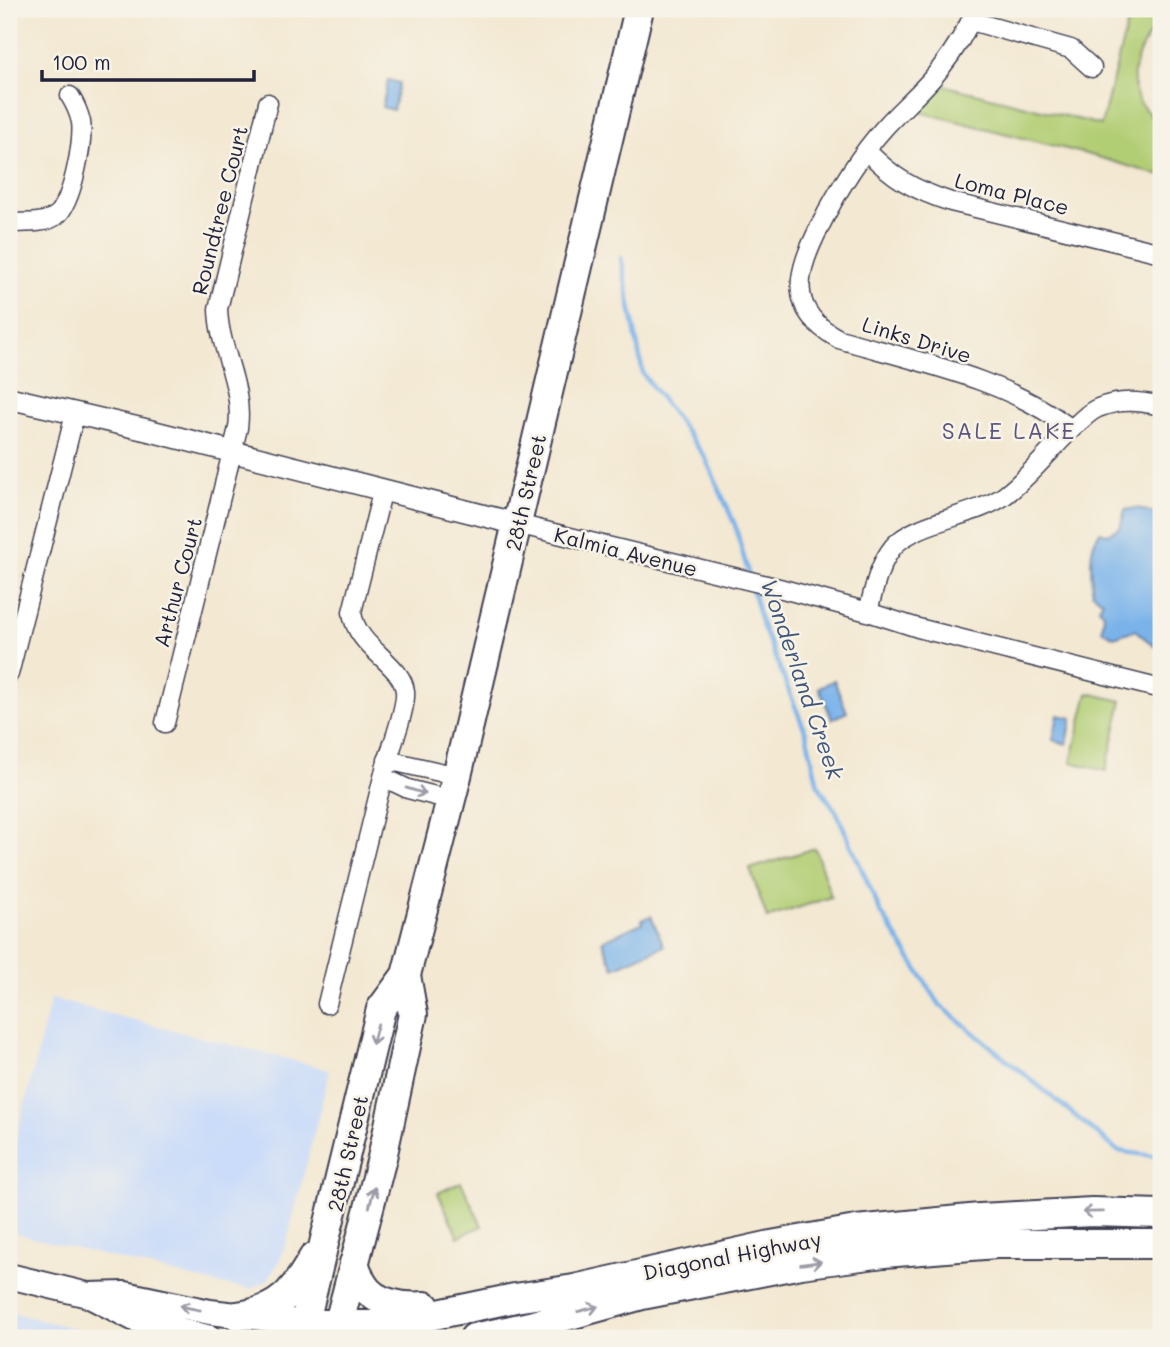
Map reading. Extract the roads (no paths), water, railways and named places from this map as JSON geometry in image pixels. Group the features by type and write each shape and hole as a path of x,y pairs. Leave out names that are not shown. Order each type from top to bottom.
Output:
{"highway":[{"name":"28th Street","path":"304,1330 381,1009 406,975 454,788 639,9"},
{"name":"28th Street","path":"337,1331 382,1158 413,1014 406,975"},
{"name":"Diagonal Highway","path":"304,1330 337,1331 405,1321 515,1298 575,1289 771,1245 856,1230 991,1217 1092,1212 1161,1214"},
{"path":"238,1316 267,1309 292,1292 328,1231"},
{"name":"Diagonal Highway","path":"474,1338 530,1326 642,1295 829,1260 996,1244 1161,1244"},
{"path":"354,1263 364,1287 393,1304 413,1307 515,1298"}],"main road":[{"path":"9,1276 88,1295 135,1319 210,1338"},
{"path":"88,1295 124,1294 304,1330"}],"street":[{"path":"974,15 1071,49 1092,68"},
{"name":"Links Drive","path":"974,15 940,69 866,150 840,186 806,255 800,282 802,299 810,316 839,340 988,384 1028,400 1053,414 1071,429"},
{"path":"9,223 44,221 64,208 81,137 81,121 70,96"},
{"name":"Roundtree Court","path":"233,452 240,414 239,398 221,335 218,309 268,103"},
{"name":"Loma Place","path":"866,150 884,169 920,192 1161,253"},
{"name":"Kalmia Avenue","path":"9,398 773,587 918,628 1161,689"},
{"path":"869,612 880,566 894,546 908,534 981,509 1002,498 1092,411 1115,402 1140,401 1161,407"},
{"path":"9,674 75,414"},
{"name":"Arthur Court","path":"165,723 233,452"},
{"path":"327,1004 385,768 404,703 405,691 401,679 358,634 353,624 352,612 383,489"},
{"path":"385,768 408,789 454,788"},
{"path":"385,768 454,788"}],"water":[{"path":"388,80 399,83 393,110 382,107"},
{"path":"1137,508 1161,515 1161,648 1154,646 1135,630 1114,637 1102,630 1104,615 1099,608 1103,601 1092,592 1091,560 1096,538 1100,532 1107,534 1120,528 1125,510"},
{"path":"834,680 847,712 832,719 819,688"},
{"path":"1058,715 1072,718 1067,744 1053,740"},
{"path":"651,916 664,946 614,968 602,941 642,923 641,920"}],"waterway":[{"name":"Wonderland Creek","path":"621,258 643,374 705,457 735,525 749,576"},
{"name":"Wonderland Creek","path":"751,585 761,622 806,733 818,785 837,813 880,911 940,1005 1118,1151 1161,1157"}],"district":[{"name":"SALE LAKE","path":"1009,430"}]}
